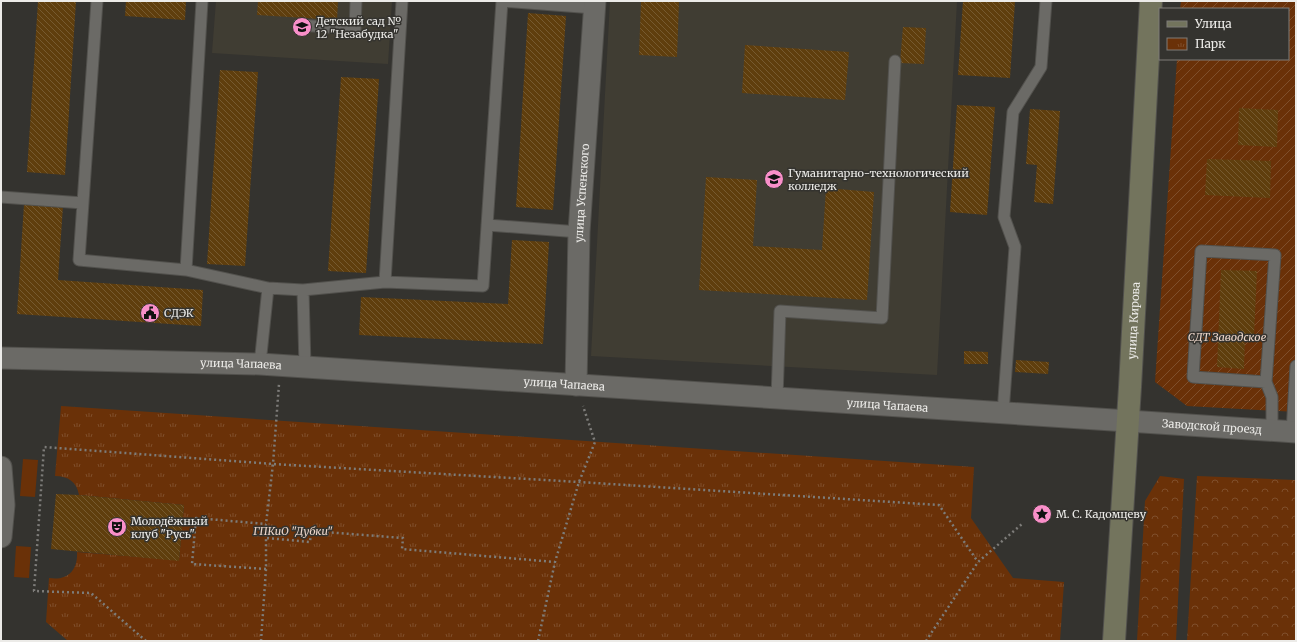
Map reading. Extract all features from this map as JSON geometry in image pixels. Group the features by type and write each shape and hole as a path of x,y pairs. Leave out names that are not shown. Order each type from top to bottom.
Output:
{"main road":[{"name":"улица Кирова","path":"1114,641 1152,1"}],"street":[{"name":"улица Успенского","path":"576,385 579,232 595,4"},
{"name":"улица Чапаева","path":"1,358 270,365 1128,421"},
{"name":"Заводской проезд","path":"1128,421 1287,431"},
{"path":"1,466 4,505 1,536"}],"lane":[{"path":"97,1 79,260 186,270 268,288 303,290 385,282 483,286 502,1 595,4"},
{"path":"186,270 202,1"},
{"path":"299,26 354,29 356,1"},
{"path":"385,282 402,1"},
{"path":"1003,413 1016,247 1004,217 1013,112 1041,67 1046,1"},
{"path":"777,398 780,311 882,318 895,61"},
{"path":"1,197 83,203"},
{"path":"487,225 579,232"},
{"path":"1266,382 1193,377 1201,251 1274,256 1266,382 1287,431"},
{"path":"268,288 270,365"},
{"path":"303,290 304,367"},
{"path":"1287,431 1296,366"}],"path":[{"path":"262,641 266,569 266,524 273,464 270,365"},
{"path":"538,641 555,562 579,482 595,442 576,385"},
{"path":"146,641 91,593 34,591 44,447 273,464 939,505 978,562"},
{"path":"266,524 196,518 192,564 266,569"},
{"path":"926,641 978,562 1022,524"},
{"path":"267,538 310,542 311,530 402,538 402,548 555,562"}],"shaded area":[{"name":"Детский сад № 12 \"Незабудка\"","path":"216,1 392,1 388,64 212,53"},
{"name":"Гуманитарно-технологический колледж","path":"610,1 957,1 937,375 591,356"}],"green space":[{"name":"СДТ Заводское","path":"1181,1 1296,1 1296,412 1187,406 1155,382 1177,60 1289,60 1289,8 1180,8"},
{"name":"ГПКиО \"Дубки\"","path":"61,406 974,467 971,518 1013,578 1064,582 1060,641 68,641 46,622 49,578 62,578 70,573 76,564 77,552 179,560 184,505 79,495 74,483 64,477 55,476"},
{"path":"23,459 38,460 35,497 20,496"},
{"path":"1160,476 1184,479 1176,641 1137,641 1145,501"},
{"path":"1197,476 1296,480 1296,641 1187,641"},
{"path":"16,546 31,547 29,578 14,577"}],"building":[{"path":"38,1 76,1 65,175 27,172"},
{"path":"126,1 186,1 185,20 125,16"},
{"path":"258,1 338,1 337,20 257,15"},
{"path":"641,1 679,1 677,57 639,55"},
{"path":"963,1 1015,1 1010,78 958,75"},
{"path":"528,13 566,16 553,210 516,207"},
{"path":"903,27 926,28 924,64 900,63"},
{"path":"745,45 849,52 845,100 742,93"},
{"path":"220,70 258,72 245,266 207,264"},
{"path":"341,77 379,79 366,273 328,271"},
{"path":"957,105 995,107 987,215 950,212"},
{"path":"1239,108 1278,110 1277,147 1238,145"},
{"path":"1030,109 1060,111 1053,204 1034,202 1037,165 1026,164"},
{"path":"1207,159 1271,161 1270,198 1205,195"},
{"path":"706,177 757,180 753,246 822,250 826,188 874,192 867,300 699,290"},
{"path":"24,204 63,206 58,280 203,290 201,326 17,314"},
{"path":"512,240 549,242 543,344 359,335 361,297 508,304"},
{"path":"1221,270 1257,271 1254,335 1245,335 1244,369 1217,367"},
{"path":"964,351 988,352 988,364 964,364"},
{"path":"1016,360 1049,362 1048,374 1015,372"},
{"name":"Молодёжный клуб \"Русь\"","path":"56,494 184,505 179,561 51,549"}],"place":[{"name":"Детский сад № 12 \"Незабудка\"","path":"302,27"},
{"name":"Гуманитарно-технологический колледж","path":"774,179"},
{"name":"СДЭК","path":"150,313"},
{"name":"М. С. Кадомцеву","path":"1042,514"},
{"name":"Молодёжный клуб \"Русь\"","path":"117,527"}]}
